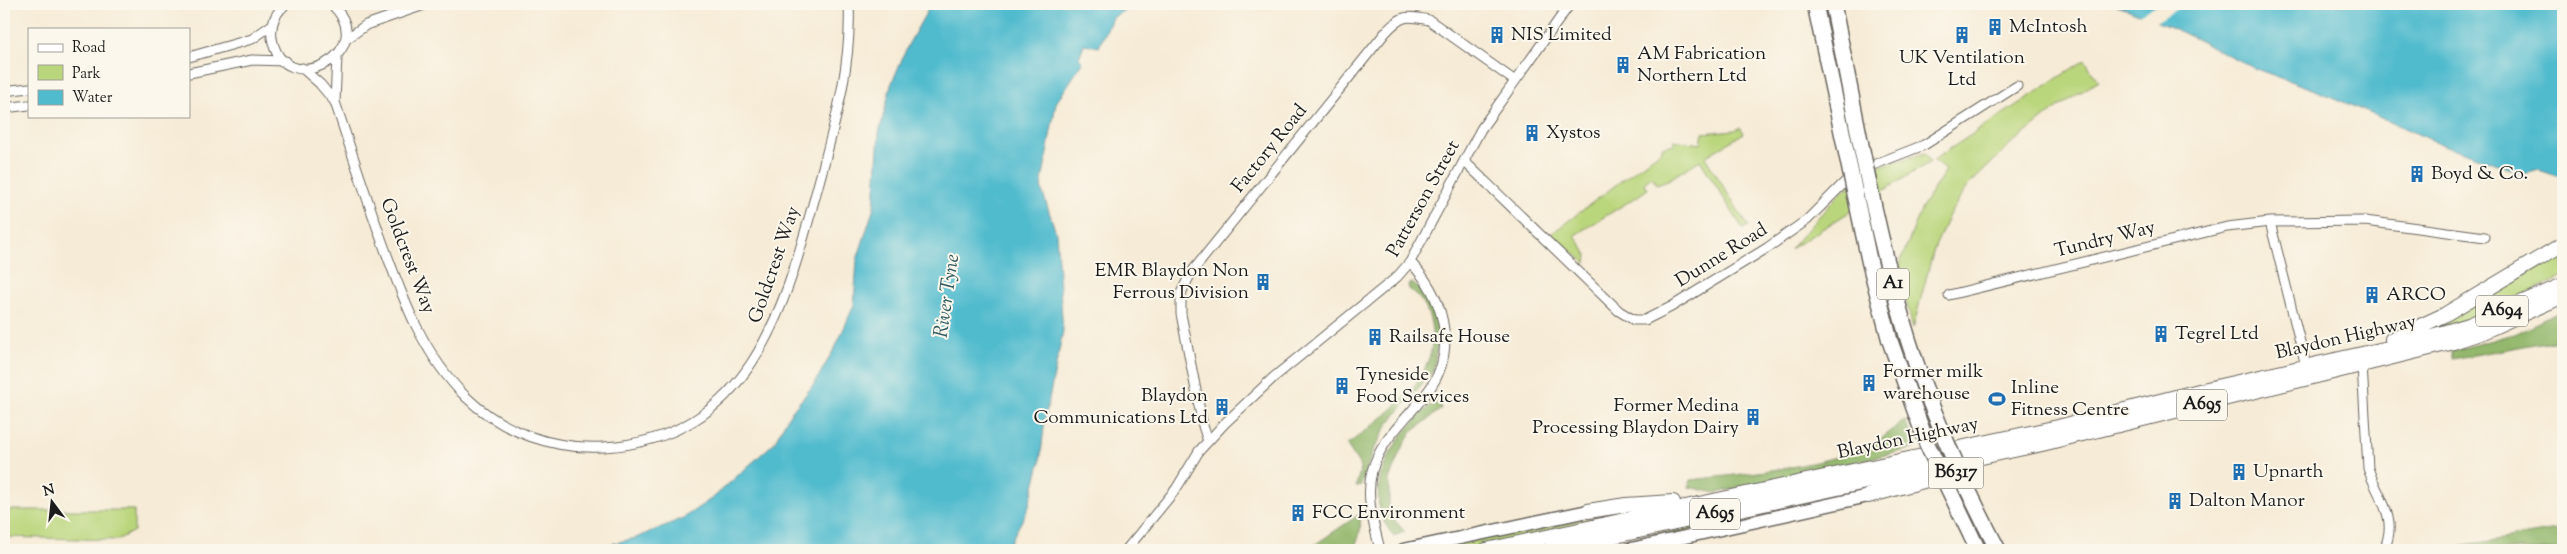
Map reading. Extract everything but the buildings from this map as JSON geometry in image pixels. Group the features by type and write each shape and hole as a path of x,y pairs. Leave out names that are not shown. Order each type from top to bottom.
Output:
{"highway":[{"name":"A1","path":"1816,4 1869,260 1890,341 1927,444 1978,550"},
{"name":"A1","path":"1833,4 1891,278 1910,343 1951,457 1998,550"}],"main road":[{"name":"A695","path":"2337,358 2402,336 2444,315 2563,244"},
{"name":"Blaydon Highway","path":"1486,550 2058,427 2453,331 2563,285"},
{"name":"Blaydon Highway","path":"1550,550 2042,444 2450,344 2518,317 2563,296"},
{"name":"B6317","path":"1627,550 1924,483 2042,444"},
{"path":"1403,550 1588,511 1626,505 1721,498"}],"street":[{"path":"331,4 344,23 345,40"},
{"path":"335,102 337,56 345,40 366,25 427,4"},
{"name":"Goldcrest Way","path":"335,102 410,315 431,354 452,382 483,411 528,436 578,446 631,444 665,434 707,410 743,376 767,340 799,256 836,118 848,58 849,4"},
{"name":"Patterson Street","path":"1126,550 1152,521 1176,489 1199,451 1208,441 1274,377 1388,287 1410,262 1481,129 1570,4"},
{"path":"190,56 252,39 272,25 283,5"},
{"name":"Factory Road","path":"1208,441 1202,426 1182,314 1181,293 1191,273 1385,33 1397,19 1412,16 1429,20 1515,81"},
{"path":"272,25 273,42 286,61"},
{"path":"302,68 324,66 337,56"},
{"path":"190,73 243,61 266,59 286,61 302,68 320,84 335,102"},
{"name":"Dunne Road","path":"1464,161 1619,311 1634,320 1645,320 1672,307 1783,237 1807,220 1855,172 1924,145 2017,86"},
{"path":"4,91 28,88"},
{"path":"4,108 28,105"},
{"name":"Tundry Way","path":"1949,294 2227,227 2270,222 2365,221 2485,237"},
{"path":"2270,222 2306,366"},
{"path":"1380,550 1369,498 1372,470 1385,444 1431,387 1437,375 1444,342 1443,320 1434,292 1410,262"},
{"path":"2362,365 2368,468 2373,484 2386,508 2390,524 2389,538 2384,550"}],"green space":[{"path":"2085,60 2098,81 2054,110 2008,147 1968,186 1949,215 1934,249 1913,328 1898,269 1922,207 1946,170 1933,160"},
{"path":"1740,127 1744,133 1705,157 1748,226 1743,229 1700,160 1668,180 1657,184 1652,177 1644,183 1648,189 1575,235 1587,255 1586,263 1551,234 1662,150 1662,147 1674,144 1674,140 1701,144 1703,133 1735,130"},
{"path":"1925,153 1930,162 1790,249 1840,193 1879,166"},
{"path":"2563,253 2563,277 2456,324 2440,329 2434,327"},
{"path":"1412,283 1429,297 1438,318 1438,341 1433,371 1388,424 1372,453 1361,485 1356,486 1361,467 1347,445 1378,421 1407,394 1419,378 1428,361 1432,343 1431,323 1428,312 1423,304 1409,289 1408,285"},
{"path":"2563,310 2563,339 2452,359 2452,351 2514,334"},
{"path":"1439,403 1441,409 1411,433 1401,450 1389,479 1389,514 1405,532 1393,536 1384,521 1379,506 1378,492 1384,466 1390,453 1406,431 1426,410"},
{"path":"1905,420 1916,448 1716,493 1689,487 1691,480 1789,467 1840,456 1881,439"},
{"path":"1928,478 1603,550 1580,550"},
{"path":"1643,508 1656,508 1461,550 1427,550"},
{"path":"4,510 134,510 134,531 117,540 4,537"},
{"path":"1360,514 1358,539 1350,550 1307,550"},
{"path":"2563,529 2563,550 2435,550"}],"water":[{"name":"River Tyne","path":"931,4 1134,4 1112,18 1099,47 1084,44 1079,58 1083,62 1056,103 1041,187 1056,233 1063,331 1045,418 1040,463 1028,509 1006,550 585,550 636,538 683,518 714,497 774,443 789,415 815,383 838,342 854,305 857,260 874,207 879,133 891,85 908,45"},
{"path":"2115,4 2563,4 2563,178 2539,170 2525,174 2441,144 2318,91 2256,69 2184,33"}],"pier":[{"path":"2158,4 2185,4 2154,23 2137,16"}],"place":[{"name":"McIntosh","path":"1995,27"},
{"name":"NIS Limited","path":"1497,35"},
{"name":"UK Ventilation Ltd","path":"1962,35"},
{"name":"AM Fabrication Northern Ltd","path":"1623,65"},
{"name":"Xystos","path":"1532,133"},
{"name":"Boyd & Co.","path":"2417,174"},
{"name":"EMR Blaydon Non Ferrous Division","path":"1263,282"},
{"name":"ARCO","path":"2372,295"},
{"name":"Tegrel Ltd","path":"2161,334"},
{"name":"Railsafe House","path":"1375,337"},
{"name":"Former milk warehouse","path":"1869,383"},
{"name":"Tyneside Food Services","path":"1342,386"},
{"name":"Inline Fitness Centre","path":"1997,399"},
{"name":"Blaydon Communications Ltd","path":"1222,407"},
{"name":"Former Medina Processing Blaydon Dairy","path":"1753,417"},
{"name":"Upnarth","path":"2239,472"},
{"name":"Dalton Manor","path":"2175,501"},
{"name":"FCC Environment","path":"1298,513"}]}
